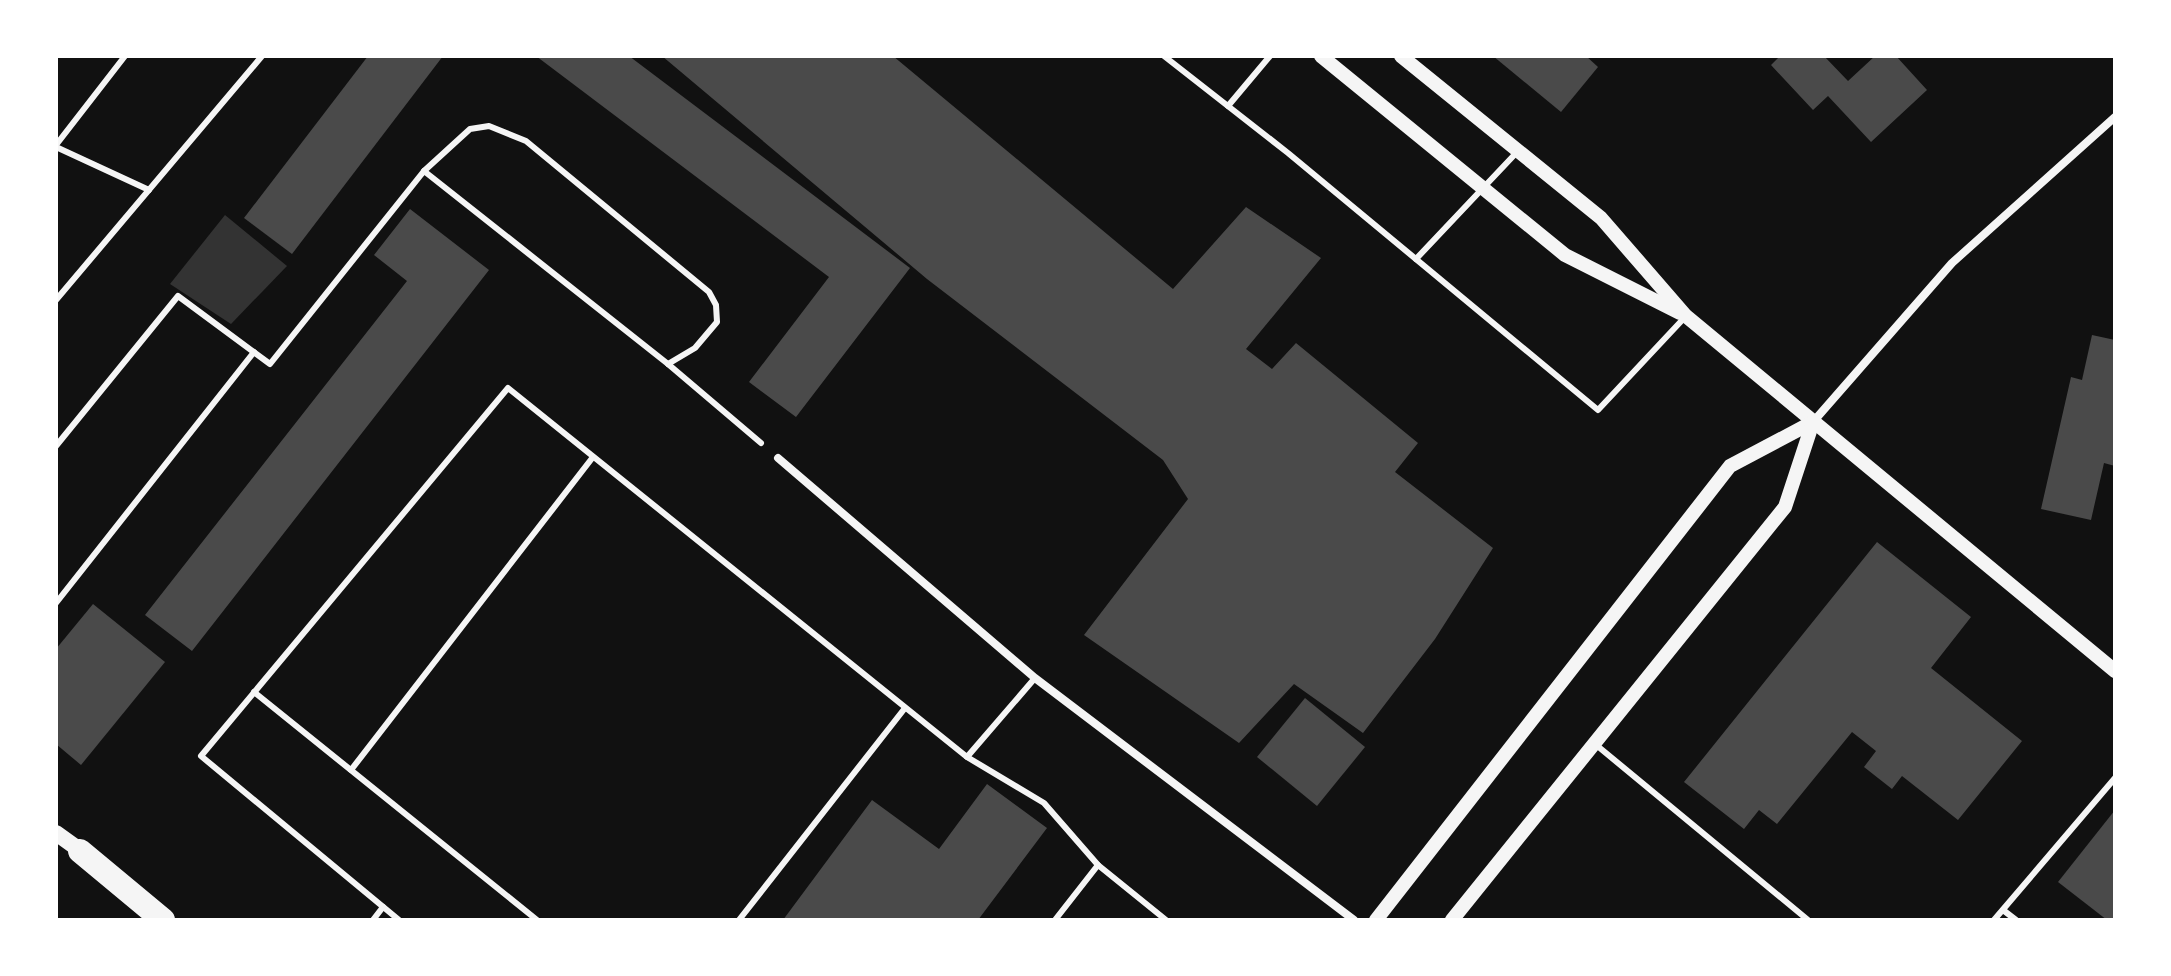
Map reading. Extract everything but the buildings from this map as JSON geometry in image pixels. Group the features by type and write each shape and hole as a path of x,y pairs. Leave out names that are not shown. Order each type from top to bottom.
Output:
{"highway":[{"path":"80,851 163,920"}],"main road":[{"path":"56,833 177,920"}],"street":[{"path":"1321,56 1565,255 1686,316"},
{"path":"1401,56 1601,218 1686,316 2115,671"},
{"path":"1376,920 1730,466 1813,422 1952,263 2115,117"},
{"path":"1452,920 1785,507 1813,422"},
{"path":"778,458 1035,678 1354,920"}],"lane":[{"path":"125,56 56,146 149,190"},
{"path":"56,300 262,56"},
{"path":"1164,56 1598,410 1686,316"},
{"path":"1228,106 1270,56"},
{"path":"56,446 178,296 270,364 424,171 470,129 489,126 526,141 709,292 716,305 717,322 695,348 668,364"},
{"path":"1416,259 1518,151"},
{"path":"424,171 668,364 761,443"},
{"path":"56,603 254,352"},
{"path":"399,920 201,756 508,388 967,757 1044,803 1098,865 1166,920"},
{"path":"351,770 593,457"},
{"path":"967,757 1035,678"},
{"path":"254,692 537,920"},
{"path":"739,920 905,708"},
{"path":"1595,744 1808,920"},
{"path":"1994,920 2115,778"},
{"path":"1055,920 1098,865"},
{"path":"373,920 383,907"},
{"path":"2003,910 2016,920"}],"shaded area":[{"path":"225,215 287,266 231,324 170,284"}]}
